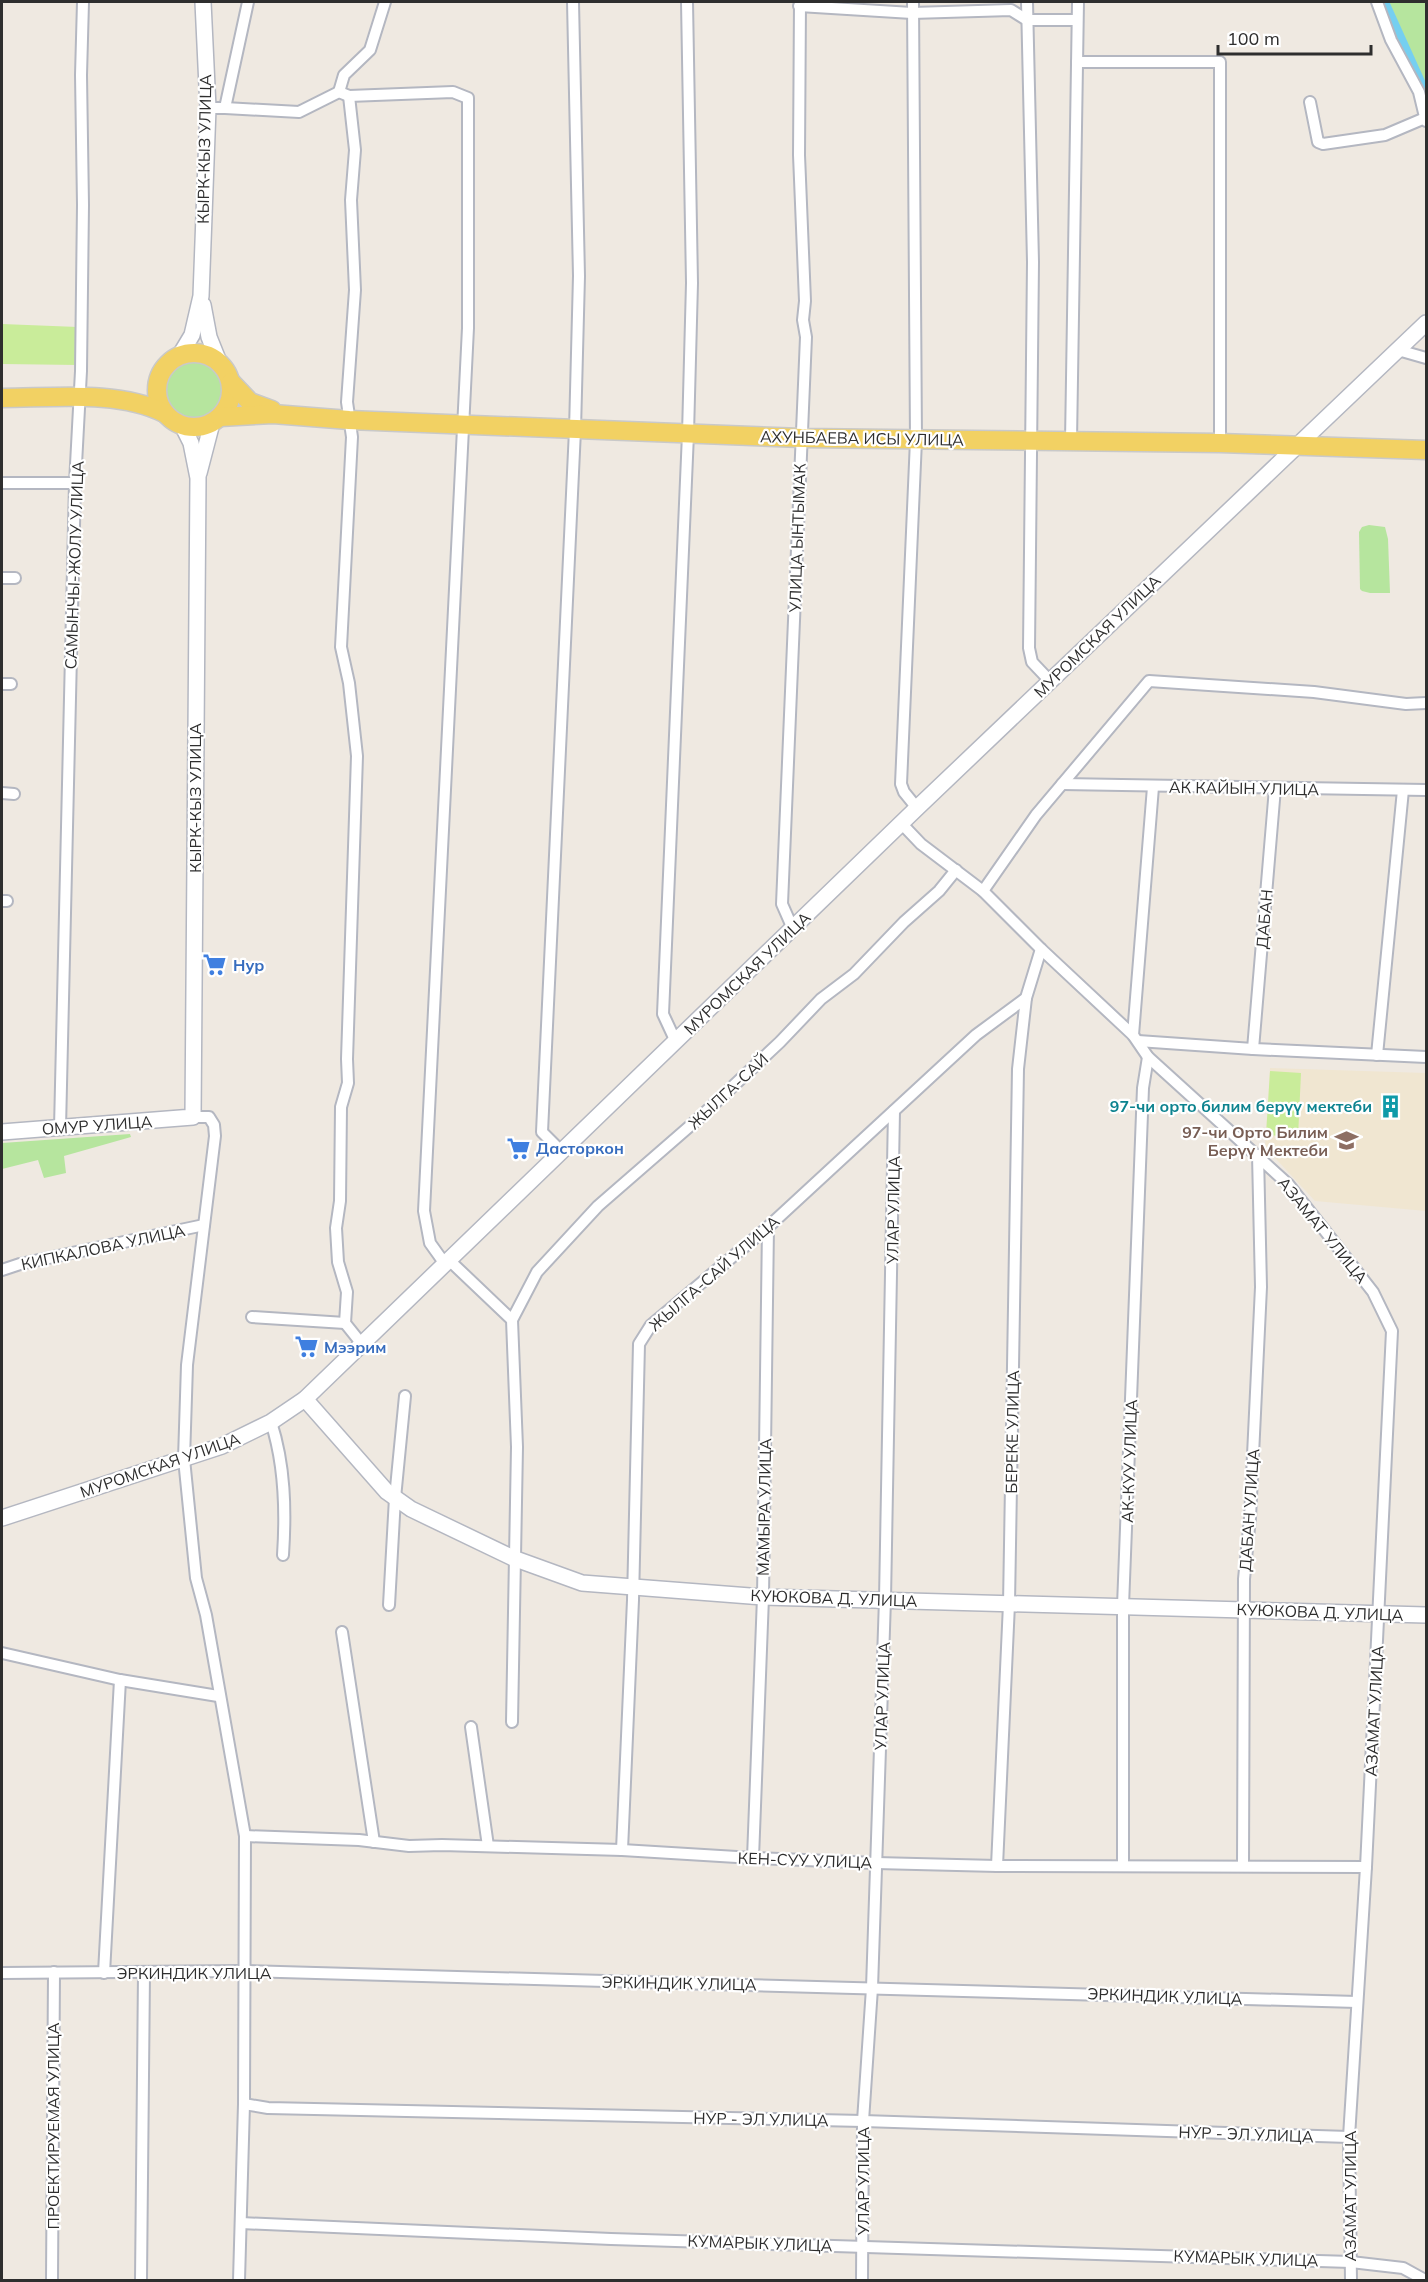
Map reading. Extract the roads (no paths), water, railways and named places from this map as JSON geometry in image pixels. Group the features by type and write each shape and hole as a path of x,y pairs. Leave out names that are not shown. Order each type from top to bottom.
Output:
{"main road":[{"path":"2,398 115,399 148,406 182,425 198,427 216,420 231,399 231,382 219,362 209,355 198,352 180,355 166,365 158,380 144,390 115,399"},
{"path":"158,380 158,398 164,413"},
{"name":"АХУНБАЕВА ИСЫ УЛИЦА","path":"231,382 250,402 297,416"},
{"name":"АХУНБАЕВА ИСЫ УЛИЦА","path":"216,420 258,414 575,430 802,438 1220,443 1426,450"}],"street":[{"name":"САМЫНЧЫ-ЖОЛУ УЛИЦА","path":"60,1128 83,205 81,75 83,2"},
{"name":"КЫРК-КЫЗ УЛИЦА","path":"180,355 192,335 201,296 208,108 203,2"},
{"path":"225,108 248,2"},
{"path":"361,1343 345,1323 347,1292 338,1262 336,1228 340,1201 341,1107 348,1083 357,756 349,683 341,647 352,437 347,402 355,290 351,200 355,150 344,94 344,75 370,50 385,2"},
{"path":"560,1150 542,1132 575,430 579,276 573,2"},
{"path":"676,1042 663,1014 688,434 692,283 687,2"},
{"path":"1027,2 1033,262 1029,648 1032,662 1050,681"},
{"path":"1071,441 1078,2"},
{"path":"1310,102 1318,142 1323,144 1385,135 1426,120 1419,92 1390,40 1377,2"},
{"path":"799,4 1011,10 1027,20 1077,21"},
{"name":"УЛИЦА ЫНТЫМАК","path":"793,929 782,904 806,337 802,320 805,301 799,155 799,4"},
{"path":"913,7 916,440 901,784 904,792 917,808"},
{"path":"1077,62 1220,63 1220,443"},
{"path":"208,108 299,112 344,94 453,92 468,98 468,328 424,1211 430,1243 447,1262 512,1320 517,1447 513,1558 512,1722"},
{"name":"КЫРК-КЫЗ УЛИЦА","path":"201,296 208,337 219,362"},
{"name":"МУРОМСКАЯ УЛИЦА","path":"2,1518 222,1446 271,1422 304,1399 560,1150 676,1042 901,823 1426,323"},
{"path":"1398,350 1426,358"},
{"name":"КЫРК-КЫЗ УЛИЦА","path":"198,478 216,420"},
{"name":"КЫРК-КЫЗ УЛИЦА","path":"182,425 191,443 198,478 193,1117"},
{"path":"2,483 75,483"},
{"path":"2,578 15,578"},
{"path":"983,891 1036,815 1149,681 1314,692 1406,704 1426,703"},
{"name":"АК КАЙЫН УЛИЦА","path":"1062,784 1426,790"},
{"path":"1153,787 1136,1038 1253,1049 1426,1057"},
{"name":"ДАБАН","path":"1253,1049 1275,788"},
{"path":"1377,1055 1403,790"},
{"path":"2,794 14,794"},
{"name":"АЗАМАТ УЛИЦА","path":"901,823 921,844 983,891 1136,1038 1148,1057 1289,1185 1373,1293 1392,1331 1366,1867 1349,2137 1351,2280"},
{"name":"ЖЫЛГА-САЙ","path":"512,1320 537,1272 598,1206 698,1119 780,1042 821,999 854,974 904,922 939,891 956,870"},
{"path":"1026,998 1041,949"},
{"name":"ЖЫЛГА-САЙ УЛИЦА","path":"622,1850 633,1588 639,1344 651,1324 768,1227 976,1035 1026,998"},
{"name":"БЕРЕКЕ УЛИЦА","path":"997,1866 1009,1604 1018,1069 1026,998"},
{"name":"АК-КУУ УЛИЦА","path":"1123,1866 1123,1606 1143,1088 1148,1057"},
{"name":"УЛАР УЛИЦА","path":"862,2280 863,2121 872,1988 885,1599 894,1111"},
{"path":"193,1117 208,1117 214,1125 215,1136 187,1365 184,1459 196,1578 206,1615 218,1696 245,1836 244,2104 240,2280"},
{"name":"ОМУР УЛИЦА","path":"2,1132 193,1117"},
{"name":"ДАБАН УЛИЦА","path":"1243,1866 1244,1579 1250,1518 1261,1287 1258,1155"},
{"name":"КИПКАЛОВА УЛИЦА","path":"2,1270 20,1263 204,1225"},
{"name":"МАМЫРА УЛИЦА","path":"753,1858 763,1597 768,1227"},
{"path":"252,1317 345,1323"},
{"path":"389,1605 395,1498 405,1396"},
{"name":"КУЮКОВА Д. УЛИЦА","path":"304,1399 387,1492 411,1509 513,1558 582,1583 763,1597 1426,1615"},
{"path":"271,1422 281,1461 284,1489 284,1555"},
{"path":"342,1632 374,1842"},
{"path":"2,1653 120,1680 218,1696"},
{"path":"104,1973 120,1680"},
{"path":"471,1727 488,1846"},
{"name":"КЕН-СУУ УЛИЦА","path":"245,1836 374,1842 409,1846 622,1850 876,1863 997,1866 1366,1867"},
{"name":"ЭРКИНДИК УЛИЦА","path":"2,1973 245,1971 1357,2002"},
{"name":"ПРОЕКТИРУЕМАЯ УЛИЦА","path":"52,2280 54,1972"},
{"path":"141,2280 144,1973"},
{"name":"НУР - ЭЛ УЛИЦА","path":"244,2104 268,2108 863,2121 1349,2137"},
{"name":"КУМАРЫК УЛИЦА","path":"241,2223 610,2239 1351,2262 1403,2268 1425,2280"}],"waterway":[{"path":"1384,2 1426,95"}],"place":[{"name":"Нур","path":"215,965"},
{"name":"97-чи орто билим берүү мектеби","path":"1390,1106"},
{"name":"97-чи Орто Билим Берүү Мектеби","path":"1346,1141"},
{"name":"Дасторкон","path":"518,1148"},
{"name":"Мээрим","path":"306,1347"}]}
